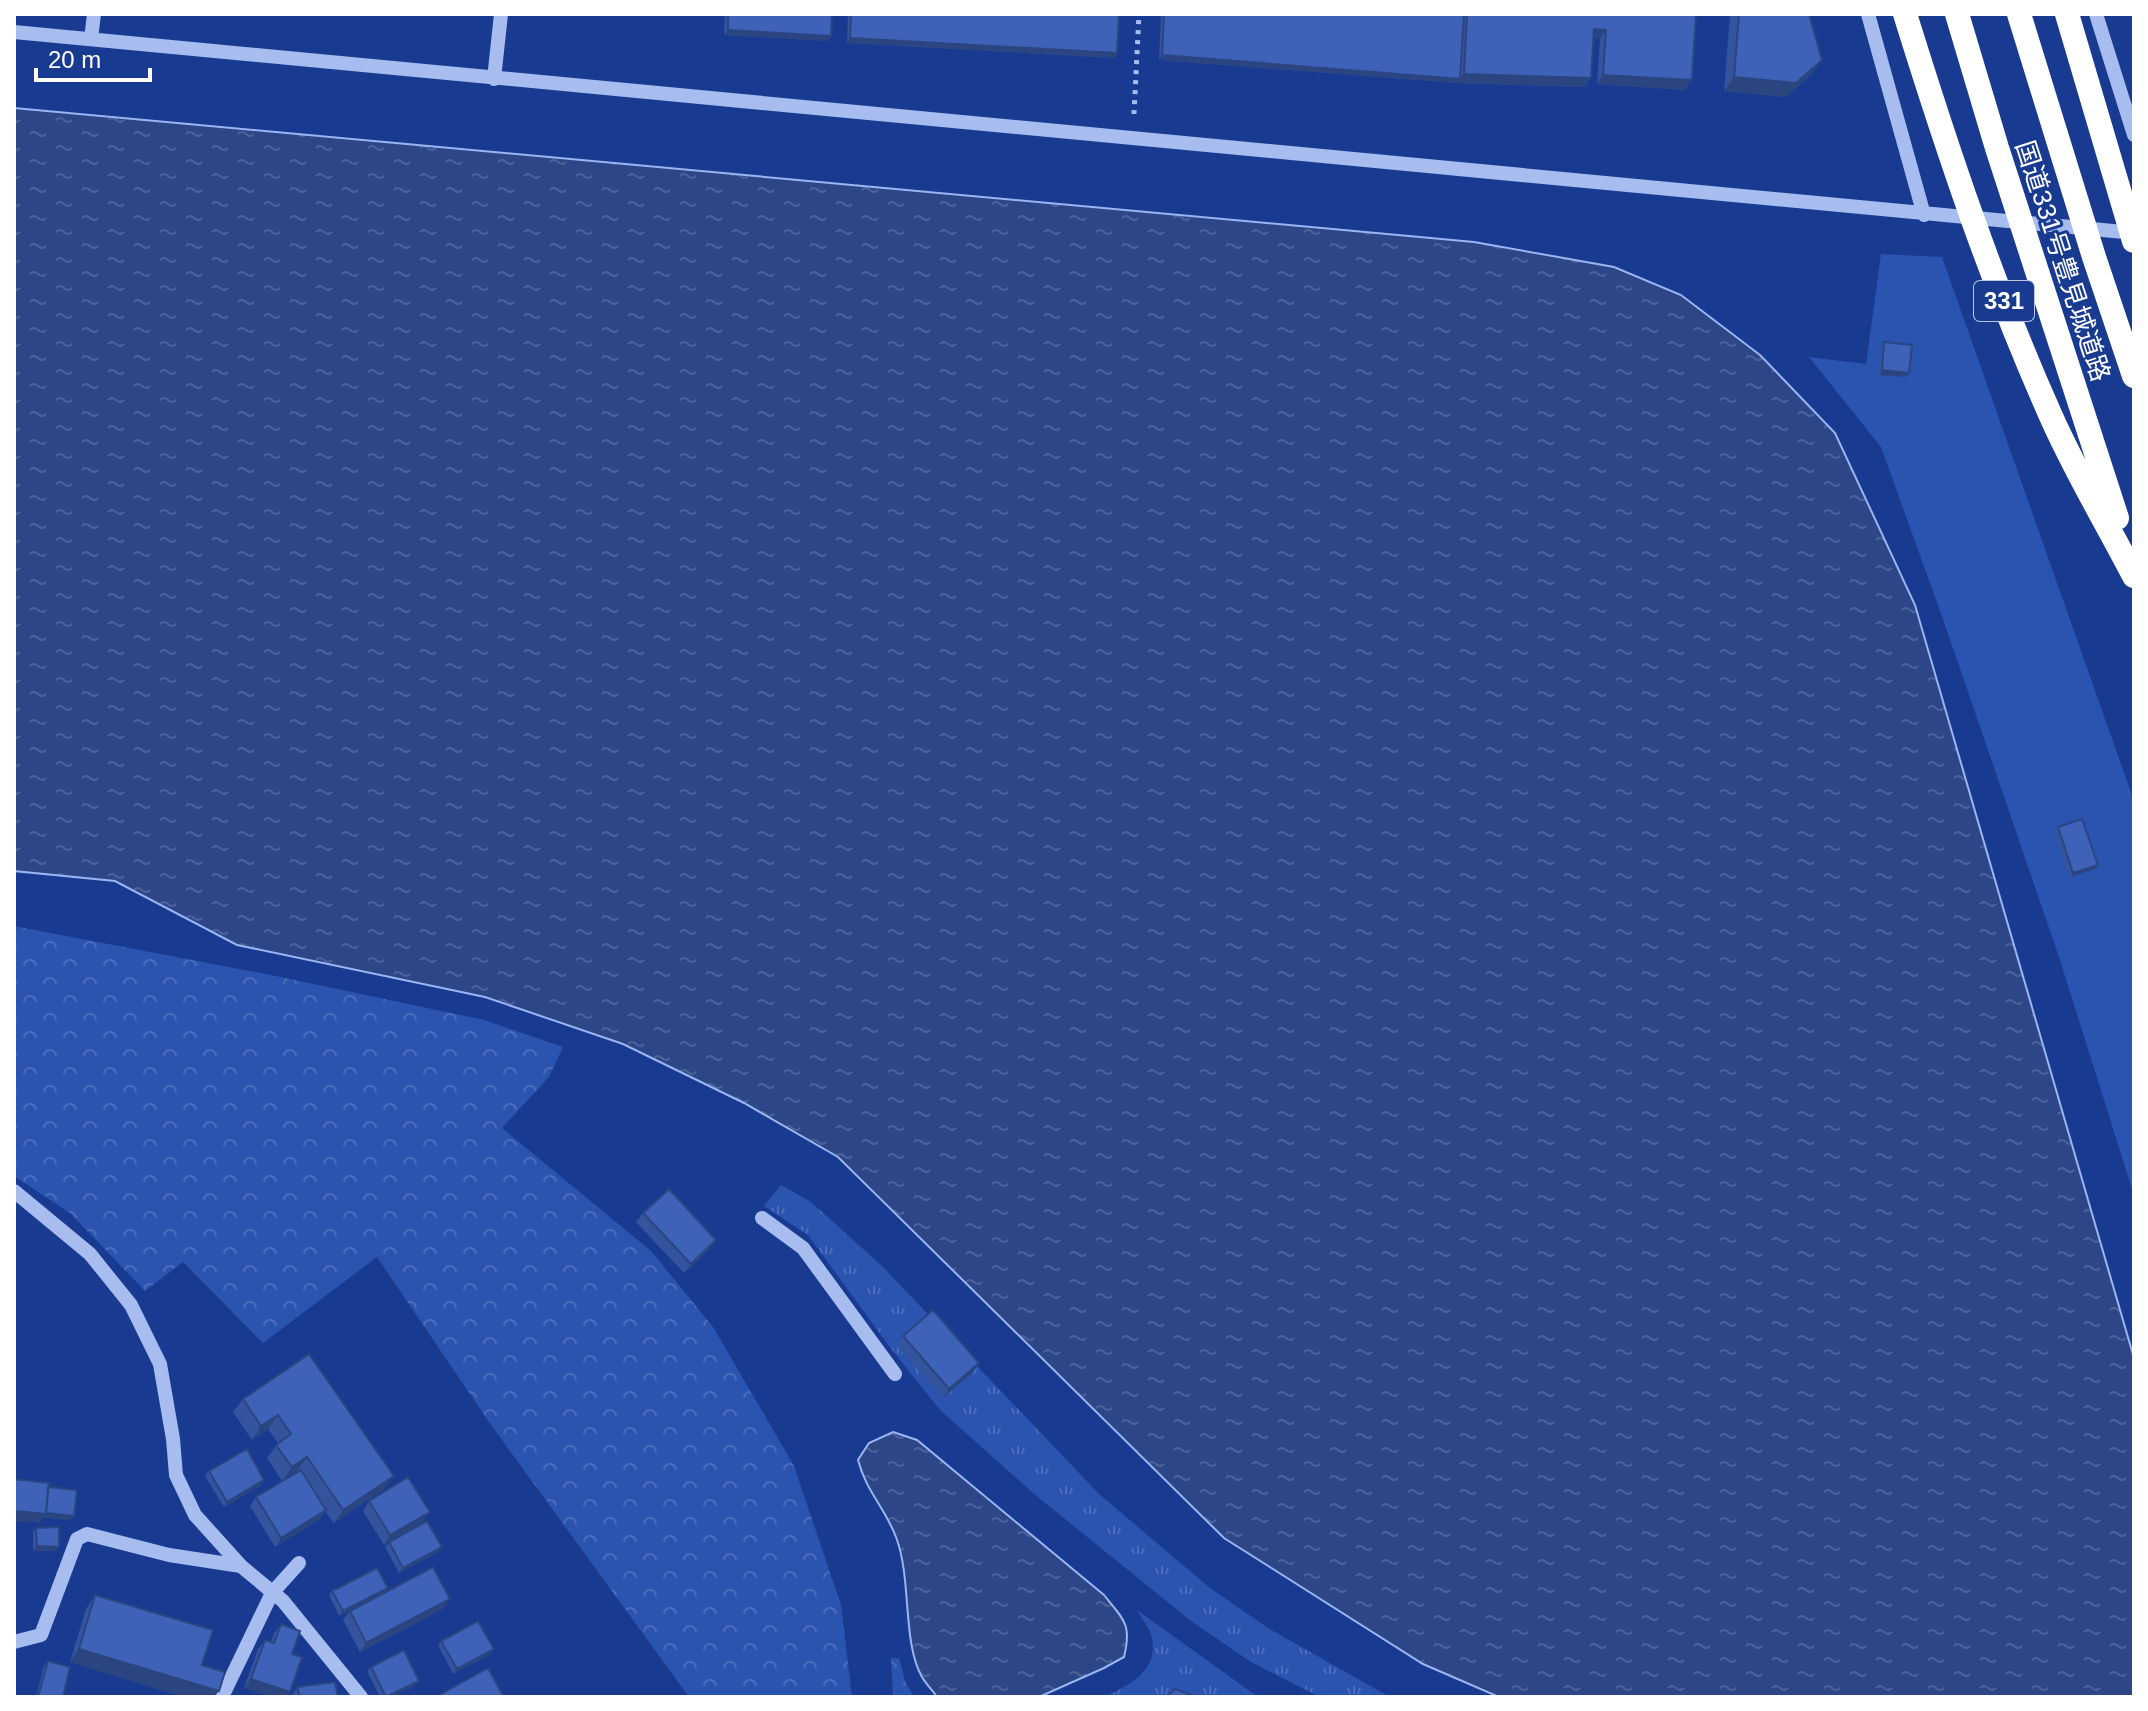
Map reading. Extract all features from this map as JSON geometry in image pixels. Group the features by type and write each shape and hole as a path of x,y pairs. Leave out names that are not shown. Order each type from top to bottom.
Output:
{"highway":[{"name":"331","path":"1905,14 1951,161 2007,312 2050,416 2134,573"},
{"name":"国道331号豊見城道路","path":"1957,14 2134,573"},
{"name":"国道331号豊見城道路","path":"2019,14 2134,376"},
{"path":"2067,14 2134,241"}],"street":[{"path":"91,39 94,14"},
{"path":"494,79 501,14"},
{"path":"1868,14 1924,215"},
{"path":"2096,14 2134,135"},
{"path":"14,32 2134,233"},
{"path":"14,1191 90,1254 131,1305 160,1364 176,1475 195,1515 241,1566 283,1601 361,1697"},
{"path":"762,1218 803,1248 895,1374"},
{"path":"14,1642 41,1635 77,1539 87,1534 169,1555 241,1566"},
{"path":"222,1697 272,1593 299,1563"}],"path":[{"path":"1132,139 1139,14"}],"green space":[{"path":"1881,254 1942,257 2134,801 2134,1195 2058,954 1881,447 1809,357 1866,364"},
{"path":"14,926 484,1020 563,1047 549,1077 502,1128 651,1251 713,1327 794,1466 841,1605 852,1697 689,1697 489,1422 377,1257 263,1343 183,1262 145,1291 70,1213 14,1176"},
{"path":"781,1185 811,1202 882,1266 1099,1494 1210,1588 1268,1628 1390,1697 1320,1697 1251,1662 1191,1621 1033,1493 940,1410 808,1235 764,1206"},
{"path":"1137,1610 1258,1697 1104,1697 1140,1676 1151,1660 1152,1638"},
{"path":"891,1658 899,1658 905,1681 914,1697 893,1697"}],"water":[{"path":"14,108 1474,242 1614,267 1681,295 1760,355 1835,433 1915,605 2134,1358 2134,1697 1499,1697 1423,1664 1224,1538 838,1157 744,1103 623,1044 485,997 237,945 115,881 14,871"},
{"path":"893,1432 917,1440 1104,1595 1126,1629 1124,1657 1039,1697 937,1697 916,1663 904,1572 896,1537 858,1460 869,1443"}],"building":[{"path":"728,14 832,14 831,36 728,30"},
{"path":"851,14 1119,14 1117,53 850,38"},
{"path":"1164,14 1464,14 1460,79 1162,55"},
{"path":"1467,14 1696,14 1692,80 1603,75 1606,30 1594,29 1591,78 1464,74"},
{"path":"1739,14 1809,14 1822,60 1796,83 1734,77"},
{"path":"1884,342 1912,345 1909,373 1882,370"},
{"path":"2082,819 2098,865 2073,873 2058,827"},
{"path":"669,1189 716,1240 691,1264 643,1213"},
{"path":"933,1310 979,1363 949,1389 903,1336"},
{"path":"309,1354 394,1476 343,1510 307,1457 292,1467 276,1445 291,1434 278,1415 261,1426 243,1399"},
{"path":"247,1449 264,1480 227,1502 209,1471"},
{"path":"301,1470 326,1510 281,1538 256,1497"},
{"path":"408,1477 430,1512 390,1535 369,1501"},
{"path":"14,1479 49,1483 46,1514 14,1511"},
{"path":"48,1487 77,1490 74,1516 46,1513"},
{"path":"427,1521 442,1547 403,1568 389,1542"},
{"path":"59,1527 59,1547 37,1546 36,1528"},
{"path":"433,1567 450,1599 366,1643 350,1611"},
{"path":"377,1568 388,1588 343,1611 332,1591"},
{"path":"95,1595 213,1630 202,1665 225,1672 219,1691 79,1649"},
{"path":"478,1621 494,1649 457,1669 441,1641"},
{"path":"281,1624 300,1631 292,1654 302,1657 290,1692 251,1679 265,1640 274,1643"},
{"path":"404,1650 419,1681 386,1697 371,1667"},
{"path":"48,1661 70,1667 63,1697 38,1697"},
{"path":"488,1668 504,1697 436,1697"},
{"path":"335,1682 338,1697 300,1697 297,1687"},
{"path":"1175,1689 1196,1697 1166,1697"}]}
